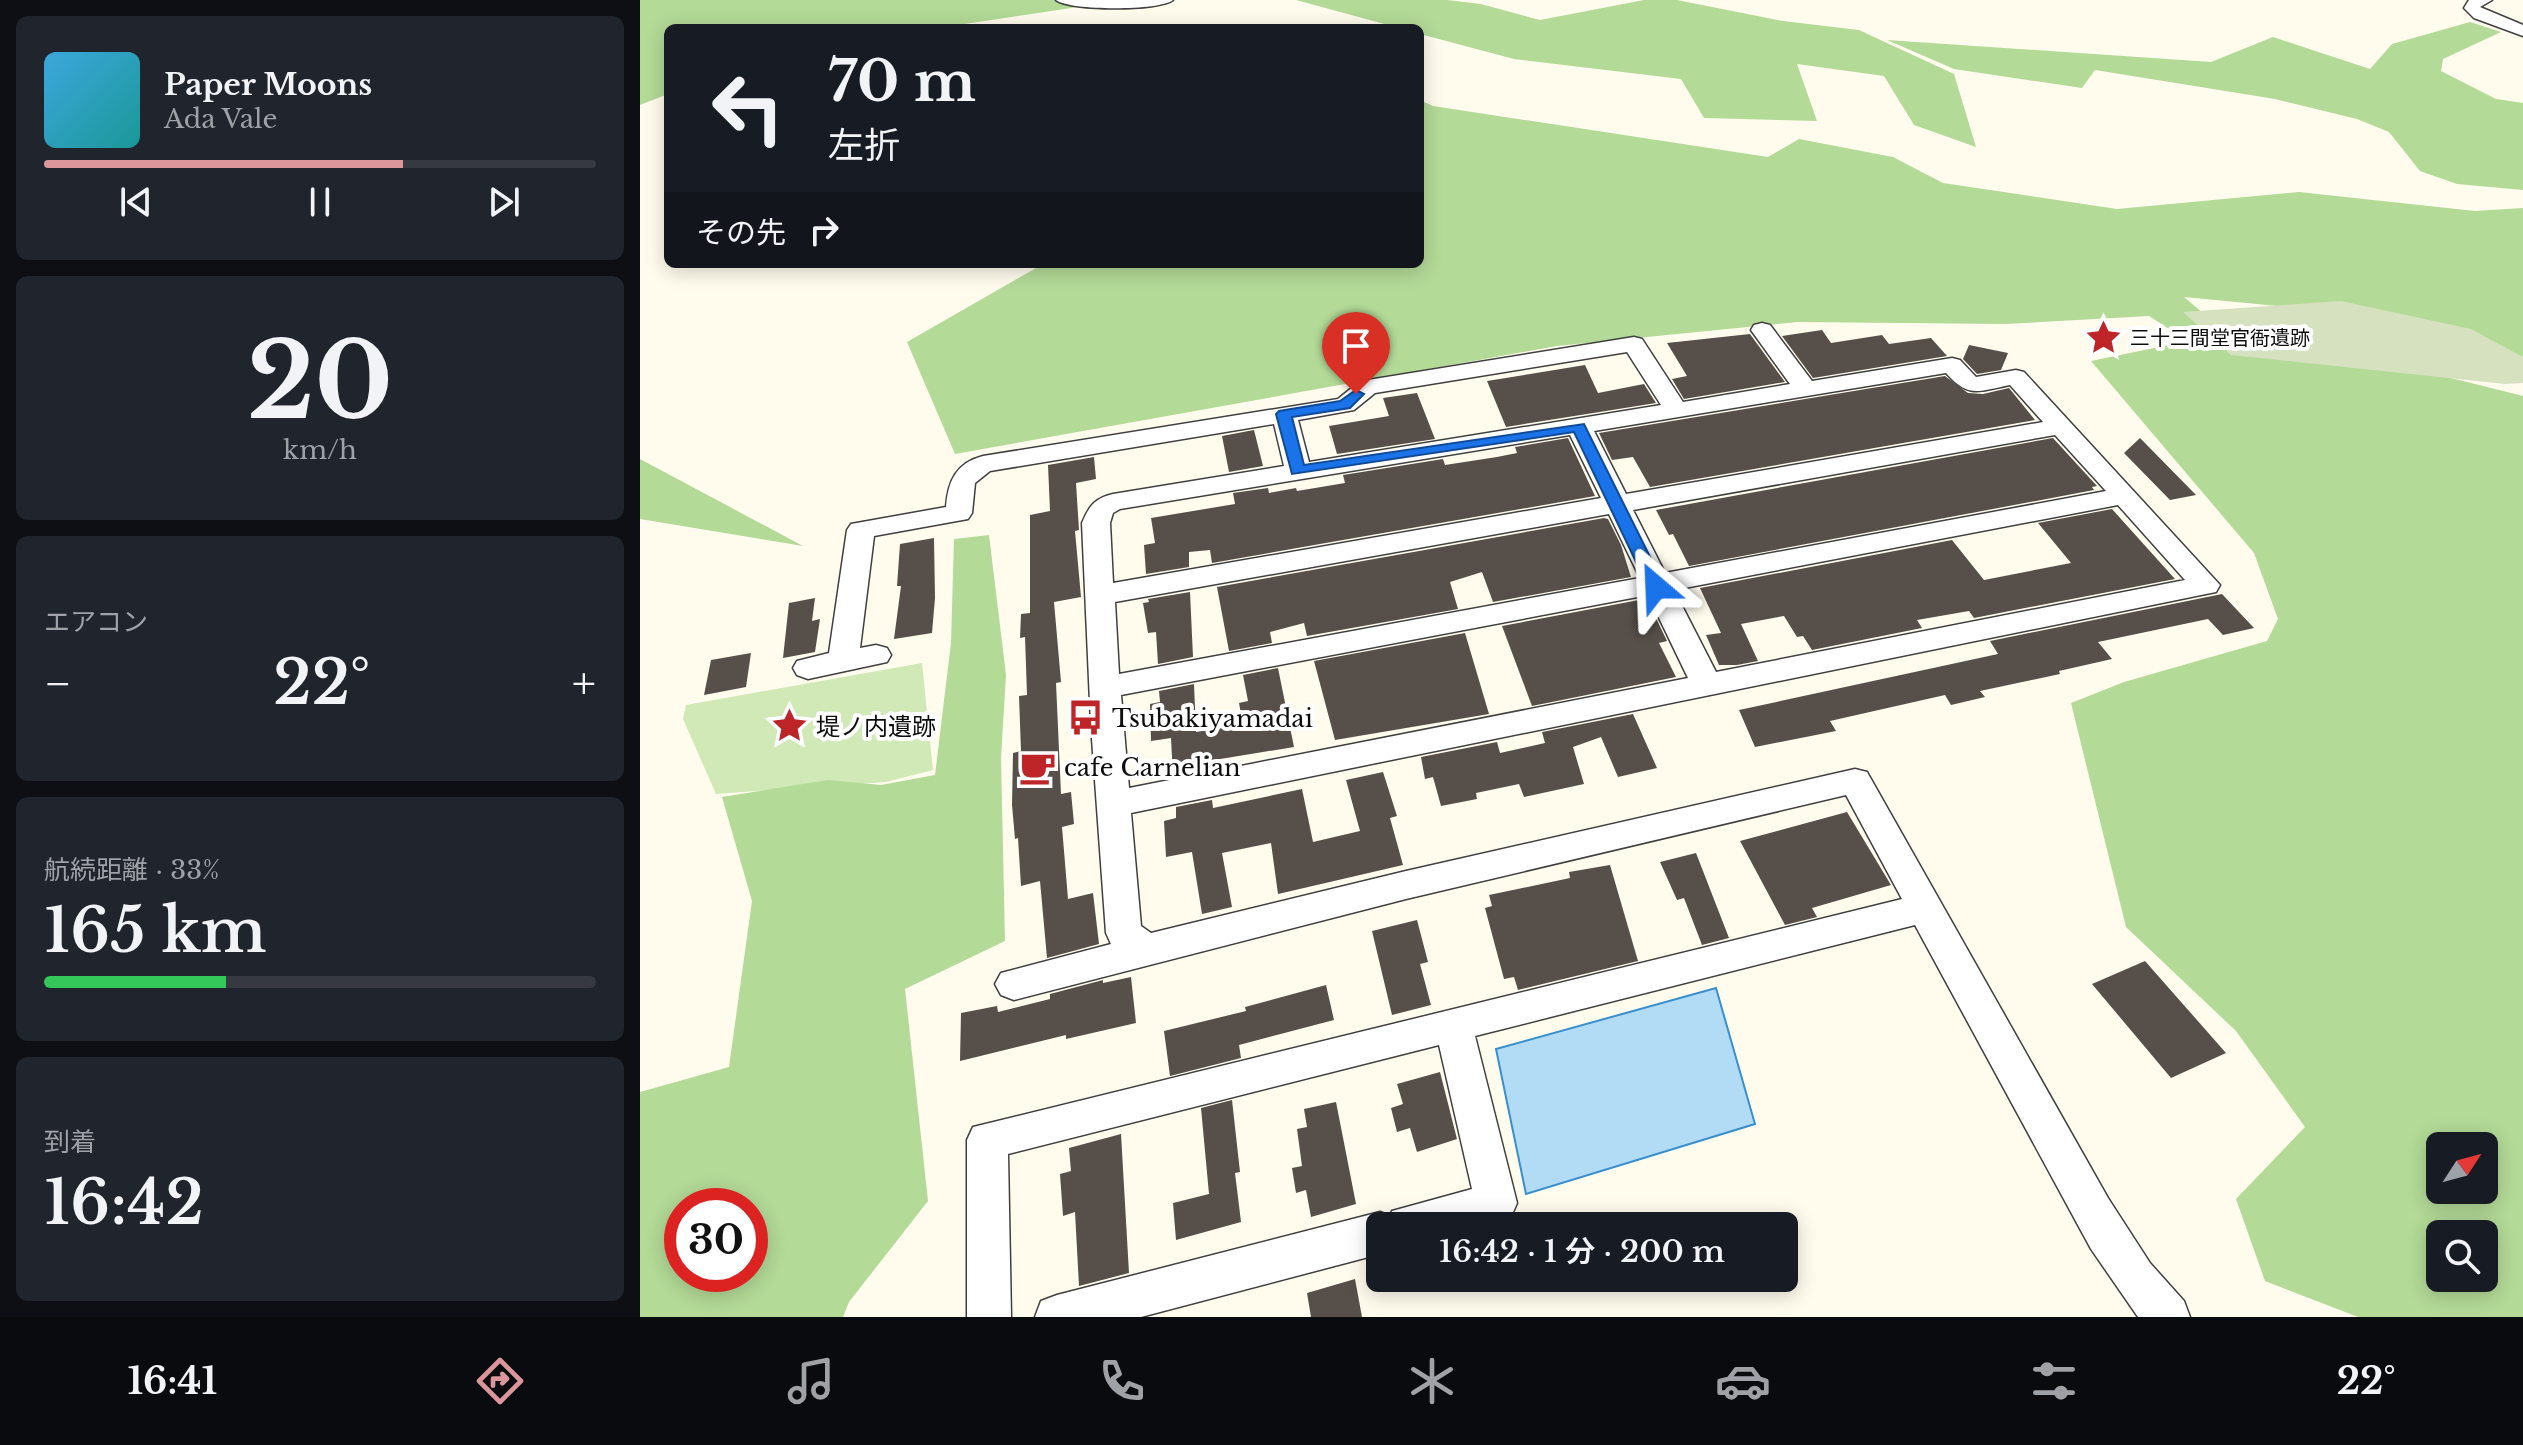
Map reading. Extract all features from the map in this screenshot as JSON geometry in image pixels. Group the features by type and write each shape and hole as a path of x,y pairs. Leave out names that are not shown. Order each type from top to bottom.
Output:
{"street":[{"path":"1064,0 1113,3 1165,0"},
{"path":"2484,0 2475,3 2472,8 2480,15 2523,31"},
{"path":"1762,330 1806,389"},
{"path":"843,661 861,530 959,513 961,483 966,473 983,464 1345,405 1368,387 1634,344 1676,410"},
{"path":"1114,804 2206,585 2016,377 1970,385 1952,365 1113,502 1101,509 1096,523 1114,804 1124,933 1146,950"},
{"path":"1284,414 1298,470"},
{"path":"1101,595 2061,426"},
{"path":"1579,427 1707,685"},
{"path":"1107,687 2125,496"},
{"path":"808,668 876,655"},
{"path":"1014,984 1406,885 1855,781 2014,1073 2102,1225 2148,1297 2168,1317"},
{"path":"989,1317 987,1140 1925,908"},
{"path":"1453,1025 1496,1203 1461,1212"},
{"path":"1057,1317 1366,1237"}],"green space":[{"path":"640,0 1125,0 965,24 664,24 664,96 640,105"},
{"path":"1296,0 1447,0 1481,4 1540,20 1644,0 1677,0 1783,21 1859,30 1954,74 1976,147 1914,125 1884,76 1797,64 1817,121 1704,118 1681,79 1514,59 1424,35 1424,24 1384,24"},
{"path":"2470,22 2501,32 2443,59 2441,71 2496,99 2523,103 2523,190 2457,184 2420,171 2389,132 2357,119 2275,99 2095,70 2082,88 1954,69 1887,40 2211,62 2273,37 2370,69 2392,44"},
{"path":"1424,102 1433,106 1768,157 1799,139 1893,157 1943,183 2117,209 2299,192 2475,211 2523,208 2523,357 2410,319 2184,297 2252,355 2387,362 2523,396 2523,1317 2358,1317 2265,1281 2236,1199 2305,1127 2236,1031 2126,927 2071,703 2124,682 2267,641 2278,619 2254,553 2091,361 2188,341 2149,316 2006,324 1797,322 1557,346 955,454 907,342 1036,268 1424,268"},
{"path":"2341,301 2471,329 2523,357 2523,383 2505,384 2231,355 2183,312"},
{"path":"640,459 803,546 640,519"},
{"path":"989,535 1006,675 1001,758 1005,941 905,989 928,1201 849,1302 843,1317 640,1317 640,1092 729,1067 752,901 722,797 828,780 881,785 935,775 951,643 954,539"},
{"path":"922,663 933,770 886,782 716,794 683,719 686,705"}],"water":[{"path":"1716,988 1755,1124 1526,1194 1496,1049"}],"building":[{"path":"1822,330 1831,343 1882,335 1889,344 1931,338 1947,356 1813,378 1782,336"},
{"path":"1750,334 1785,382 1684,399 1672,379 1687,376 1667,343"},
{"path":"1969,345 2008,353 2001,370 1977,374 1963,359"},
{"path":"1585,365 1598,393 1644,384 1656,403 1506,427 1487,381"},
{"path":"1945,376 1968,393 1983,394 2009,388 2035,420 1650,487 1633,457 1612,460 1599,433"},
{"path":"1417,393 1435,439 1337,454 1329,426 1389,416 1383,398"},
{"path":"1254,430 1263,466 1229,472 1222,436"},
{"path":"1568,438 1595,496 1212,563 1210,550 1189,552 1189,567 1146,574 1144,545 1155,543 1151,518 1235,504 1233,493 1268,488 1269,493 1296,488 1297,491 1345,483 1343,475 1443,459 1445,465 1497,457 1517,453 1515,447"},
{"path":"2053,438 2097,486 2092,487 2094,490 1689,566 1673,534 1669,535 1656,510"},
{"path":"2140,438 2196,495 2170,500 2124,453"},
{"path":"1094,457 1096,479 1076,483 1079,530 1075,531 1081,597 1054,602 1061,682 1056,683 1061,794 1071,792 1074,824 1062,827 1068,899 1093,893 1099,944 1047,958 1040,881 1021,886 1012,805 1013,753 1021,751 1019,696 1027,695 1025,637 1020,638 1021,614 1030,613 1030,515 1050,511 1048,465"},
{"path":"2112,509 2175,579 1974,618 1969,611 1917,620 1922,628 1812,650 1803,636 1797,637 1784,616 1741,624 1758,661 1737,665 1719,665 1706,635 1721,633 1700,588 1952,540 1984,580 2071,563 2038,523"},
{"path":"1608,519 1621,545 1631,577 1493,602 1482,572 1450,582 1458,609 1307,636 1304,623 1270,632 1272,643 1229,651 1217,587"},
{"path":"934,538 932,633 894,639 901,586 897,586 900,544"},
{"path":"1190,592 1193,657 1158,664 1156,632 1148,633 1143,603 1149,602 1148,599"},
{"path":"2222,594 2254,628 2223,635 2208,619 2098,642 2112,659 1980,691 1985,697 1951,705 1945,695 1830,721 1836,731 1755,747 1739,710 1998,654 1990,641"},
{"path":"815,598 812,621 820,619 815,652 783,658 789,603"},
{"path":"1639,600 1643,610 1647,609 1651,617 1655,616 1667,641 1659,643 1676,677 1532,706 1502,626"},
{"path":"1465,633 1489,714 1335,740 1314,661"},
{"path":"751,653 746,687 704,695 711,660"},
{"path":"1278,668 1294,747 1208,761 1209,769 1173,776 1171,738 1151,741 1150,704 1160,702 1159,691 1194,684 1196,732 1243,725 1239,703 1248,701 1243,675"},
{"path":"1633,714 1657,768 1618,777 1601,737 1573,747 1584,784 1524,797 1519,784 1476,793 1477,799 1441,806 1433,777 1425,779 1421,757 1497,742 1500,753 1545,743 1542,732"},
{"path":"1383,772 1397,816 1390,818 1403,865 1278,894 1271,843 1222,853 1232,907 1202,914 1192,852 1166,857 1164,821 1176,818 1176,807 1212,800 1213,808 1302,789 1313,842 1360,831 1346,780"},
{"path":"1847,812 1891,885 1812,908 1817,917 1785,925 1740,841"},
{"path":"1696,853 1729,938 1702,945 1684,898 1677,900 1660,862"},
{"path":"1610,865 1638,961 1518,990 1514,977 1504,979 1485,908 1492,906 1489,895 1570,878 1569,872"},
{"path":"1417,920 1428,962 1420,964 1431,1005 1392,1015 1372,931"},
{"path":"2145,961 2226,1053 2171,1078 2092,984"},
{"path":"1131,977 1136,1023 1066,1039 1066,1035 960,1061 961,1013 997,1006 998,1012 1050,999 1050,994 1103,980 1103,983"},
{"path":"1326,985 1334,1020 1239,1045 1241,1058 1170,1076 1164,1031 1246,1011 1245,1007"},
{"path":"1440,1072 1457,1139 1417,1152 1410,1128 1397,1132 1391,1108 1403,1104 1397,1084"},
{"path":"1232,1100 1240,1172 1235,1173 1241,1222 1176,1240 1173,1203 1209,1194 1201,1108"},
{"path":"1336,1102 1356,1204 1311,1217 1306,1190 1296,1193 1292,1168 1302,1166 1297,1129 1307,1127 1304,1109"},
{"path":"1121,1134 1129,1273 1079,1286 1075,1212 1063,1216 1060,1174 1071,1171 1069,1148"},
{"path":"1355,1279 1362,1317 1311,1317 1307,1293"}],"place":[{"name":"三十三間堂官衙遺跡","path":"2104,338"},
{"name":"Tsubakiyamadai","path":"1086,718"},
{"name":"堤ノ内遺跡","path":"790,726"},
{"name":"cafe Carnelian","path":"1038,767"}],"route":[{"path":"1356,394 1345,405 1284,414 1298,470 1579,427 1656,587"}]}
